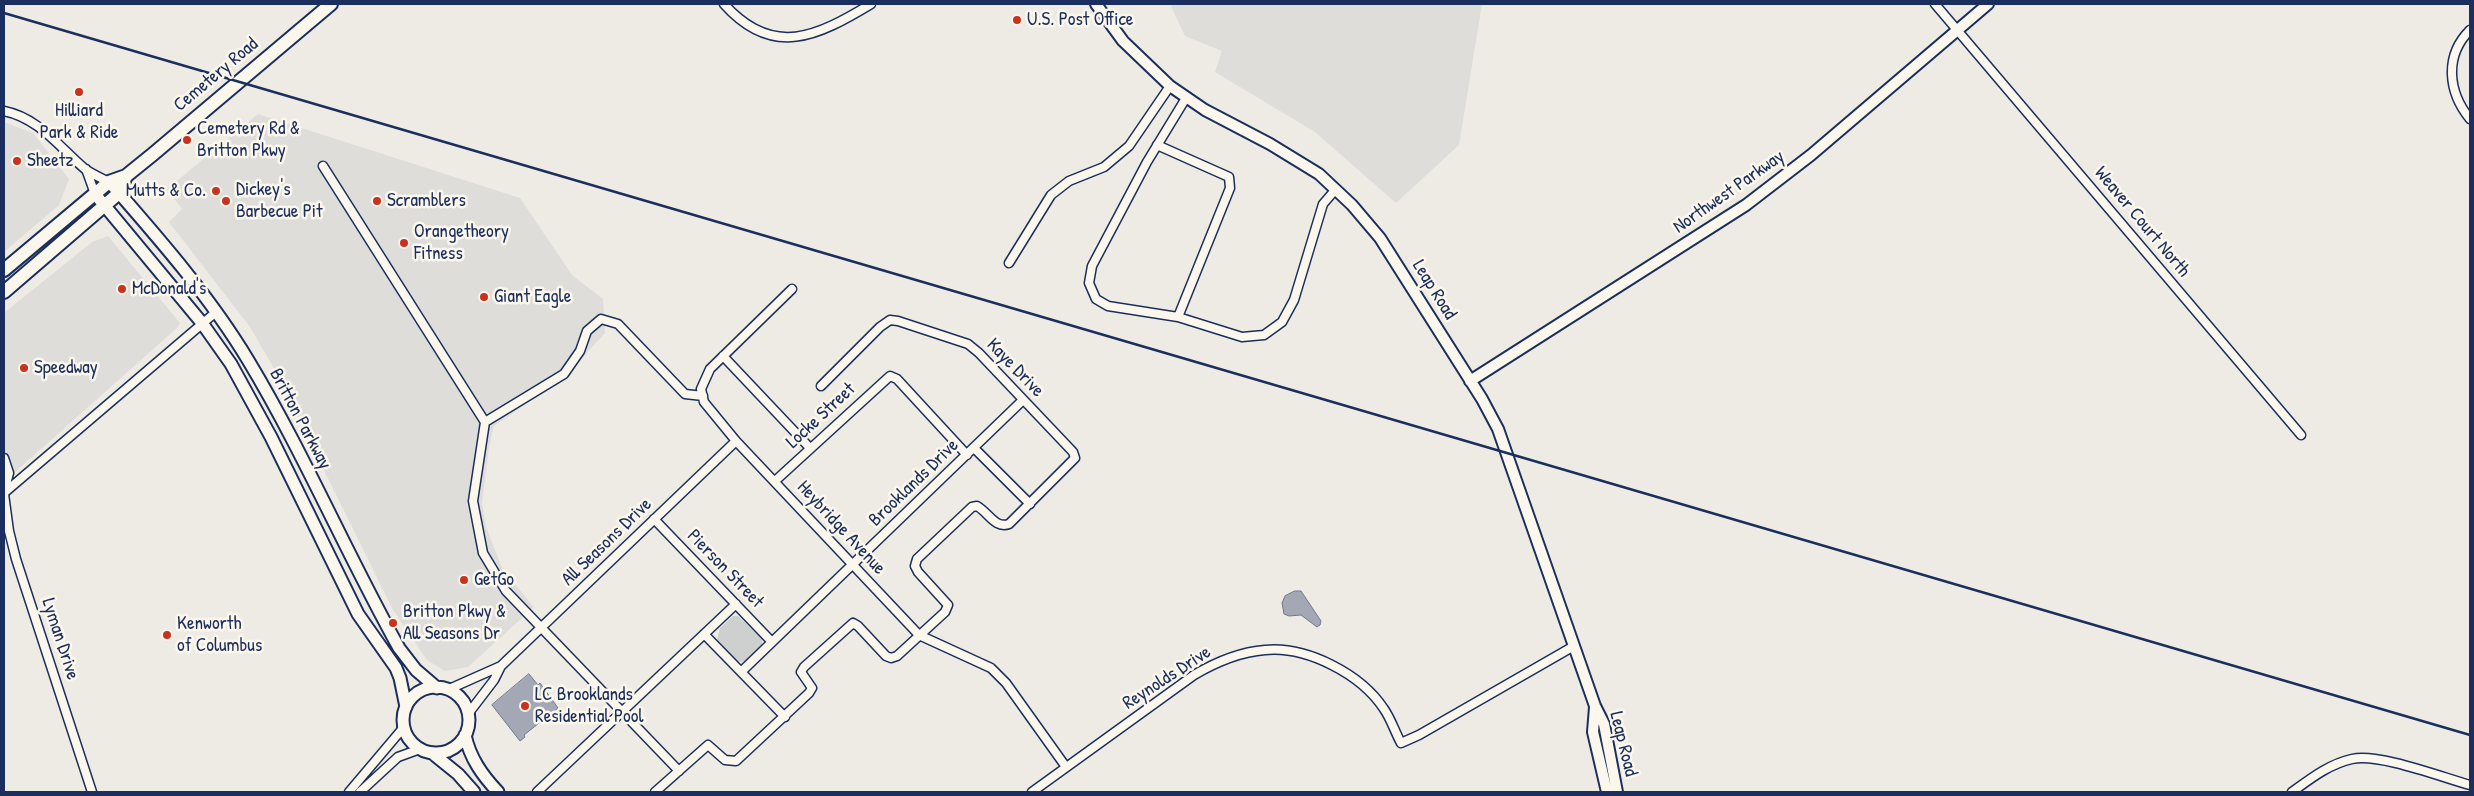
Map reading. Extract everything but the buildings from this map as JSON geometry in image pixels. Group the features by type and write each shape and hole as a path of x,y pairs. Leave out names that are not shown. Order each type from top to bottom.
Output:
{"main road":[{"name":"Cemetery Road","path":"4,270 109,182 126,176 331,4"},
{"name":"Cemetery Road","path":"4,292 119,193 126,176"},
{"name":"Britton Parkway","path":"109,182 216,312 279,413 399,648 416,670 442,689"},
{"name":"Britton Parkway","path":"95,194 202,323 251,398 358,614 396,668 406,707"},
{"path":"465,735 455,747 440,753 432,753 420,749 413,744 404,727 406,707 418,693 442,689 457,695 464,703 468,714 465,735 468,749 477,766 498,792"},
{"path":"432,753 458,774 474,792"}],"street":[{"path":"724,4 750,27 780,38 812,35 871,4"},
{"name":"Leap Road","path":"1096,4 1123,41 1170,86 1186,98 1297,159 1336,189 1365,218 1380,238 1498,429 1595,706 1604,724 1617,792"},
{"name":"Weaver Court North","path":"1935,4 2301,435"},
{"name":"Northwest Parkway","path":"1470,381 1746,205 1811,154 1988,4"},
{"path":"2470,30 2460,42 2453,61 2453,89 2459,104 2470,119"},
{"path":"1009,263 1051,195 1070,181 1104,167 1129,146 1170,86"},
{"path":"1186,98 1157,145 1092,266 1089,283 1096,300 1108,306 1178,317 1242,337 1264,335 1282,322 1294,300 1323,204 1336,189"},
{"path":"4,111 29,120 86,169 109,182"},
{"path":"1157,145 1229,177 1230,188 1178,317"},
{"path":"323,166 485,422 473,501 483,553 506,591 530,617 543,626 679,771"},
{"path":"86,169 95,194"},
{"path":"485,422 564,374 580,351 587,331 601,319 618,324 685,394 703,396 701,389 703,381 710,369 792,289"},
{"path":"4,493 216,312"},
{"name":"Kaye Drive","path":"821,386 880,327 890,320 968,344 979,353 1073,452 1075,458 1030,504"},
{"path":"723,356 810,448"},
{"name":"Locke Street","path":"775,481 890,376 897,379 967,455"},
{"name":"Heybridge Avenue","path":"703,396 708,408 736,441 919,635 991,668 1006,682 1066,767"},
{"name":"Brooklands Drive","path":"741,672 1023,400"},
{"name":"All Seasons Drive","path":"468,714 494,680 501,666 736,441"},
{"path":"655,792 708,745 725,760 736,761 785,717 812,688 801,672 804,667 852,623 858,626 886,656 891,658 897,656 945,612 948,605 918,572 915,566 916,559 972,507 982,508 997,524 1003,526 1009,524 1030,504 974,448"},
{"name":"Lyman Drive","path":"4,458 9,472 4,493 9,531 16,559 92,792"},
{"name":"Pierson Street","path":"654,519 772,642"},
{"path":"537,792 736,604"},
{"path":"704,634 785,717"},
{"name":"Reynolds Drive","path":"1032,792 1194,675 1213,663 1234,656 1274,650 1296,653 1335,667 1353,678 1384,708 1401,743 1419,735 1574,646"},
{"name":"All Seasons Drive","path":"442,689 501,666"},
{"name":"Leap Road","path":"1595,706 1594,732 1607,792"},
{"path":"349,792 404,727"},
{"path":"360,792 398,757 420,749"},
{"path":"2292,792 2326,769 2341,762 2370,758 2470,785"}],"shaded area":[{"path":"1170,4 1482,4 1459,145 1396,203 1315,132 1215,72 1222,51 1185,36"},
{"path":"258,114 520,198 572,275 603,299 605,333 565,377 494,426 489,447 482,503 486,527 503,570 534,607 468,667 445,671 427,660 393,610 272,365 250,327 169,222 182,209 167,189"},
{"path":"4,122 33,133 69,179 59,205 4,252"},
{"path":"108,236 180,323 178,327 4,482 4,313 92,242"},
{"path":"1295,591 1301,591 1321,621 1320,625 1317,627 1301,615 1289,616 1284,614 1282,603 1285,596"},
{"path":"733,616 738,616 762,639 762,645 748,661 737,662 717,640 720,628"},
{"name":"LC Brooklands Residential Pool","path":"529,674 538,685 540,683 558,708 524,735 525,737 520,741 492,705"}],"railway":[{"path":"4,13 2470,735"}],"place":[{"name":"U.S. Post Office","path":"1017,20"},
{"name":"Hilliard Park & Ride","path":"79,92"},
{"name":"Cemetery Rd & Britton Pkwy","path":"187,140"},
{"name":"Sheetz","path":"17,161"},
{"name":"Mutts & Co.","path":"216,191"},
{"name":"Dickey's Barbecue Pit","path":"226,201"},
{"name":"Scramblers","path":"377,201"},
{"name":"Orangetheory Fitness","path":"404,243"},
{"name":"McDonald's","path":"122,289"},
{"name":"Giant Eagle","path":"484,297"},
{"name":"Speedway","path":"24,368"},
{"name":"GetGo","path":"464,580"},
{"name":"Britton Pkwy & All Seasons Dr","path":"393,623"},
{"name":"Kenworth of Columbus","path":"167,635"},
{"name":"LC Brooklands Residential Pool","path":"525,706"}]}
